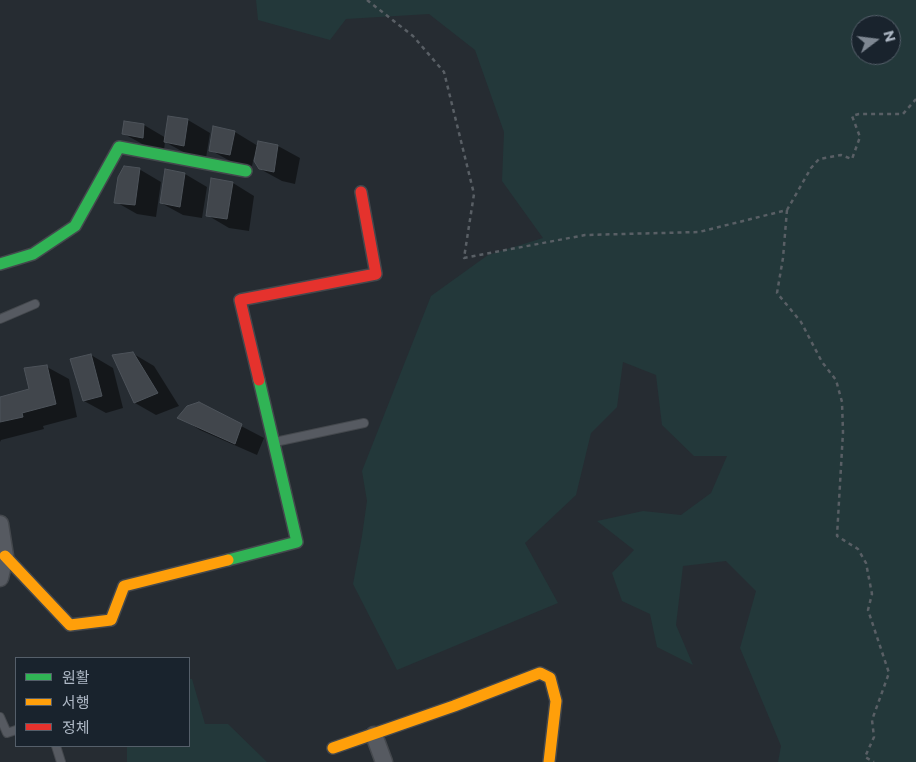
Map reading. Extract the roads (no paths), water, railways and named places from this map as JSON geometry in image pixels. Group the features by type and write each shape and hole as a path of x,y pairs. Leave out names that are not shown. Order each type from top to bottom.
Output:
{"street":[{"path":"0,264 33,254 75,226 120,147 246,171"},
{"path":"5,556 70,625 111,620 124,586 297,542 240,300 376,274 361,192"},
{"path":"0,524 5,556 0,578"},
{"path":"333,748 374,735 540,673 550,678 556,701 549,762"},
{"path":"374,735 384,762"}],"lane":[{"path":"0,319 35,304"},
{"path":"273,443 364,422"},
{"path":"0,717 7,733 15,730"},
{"path":"56,747 61,762"}]}
